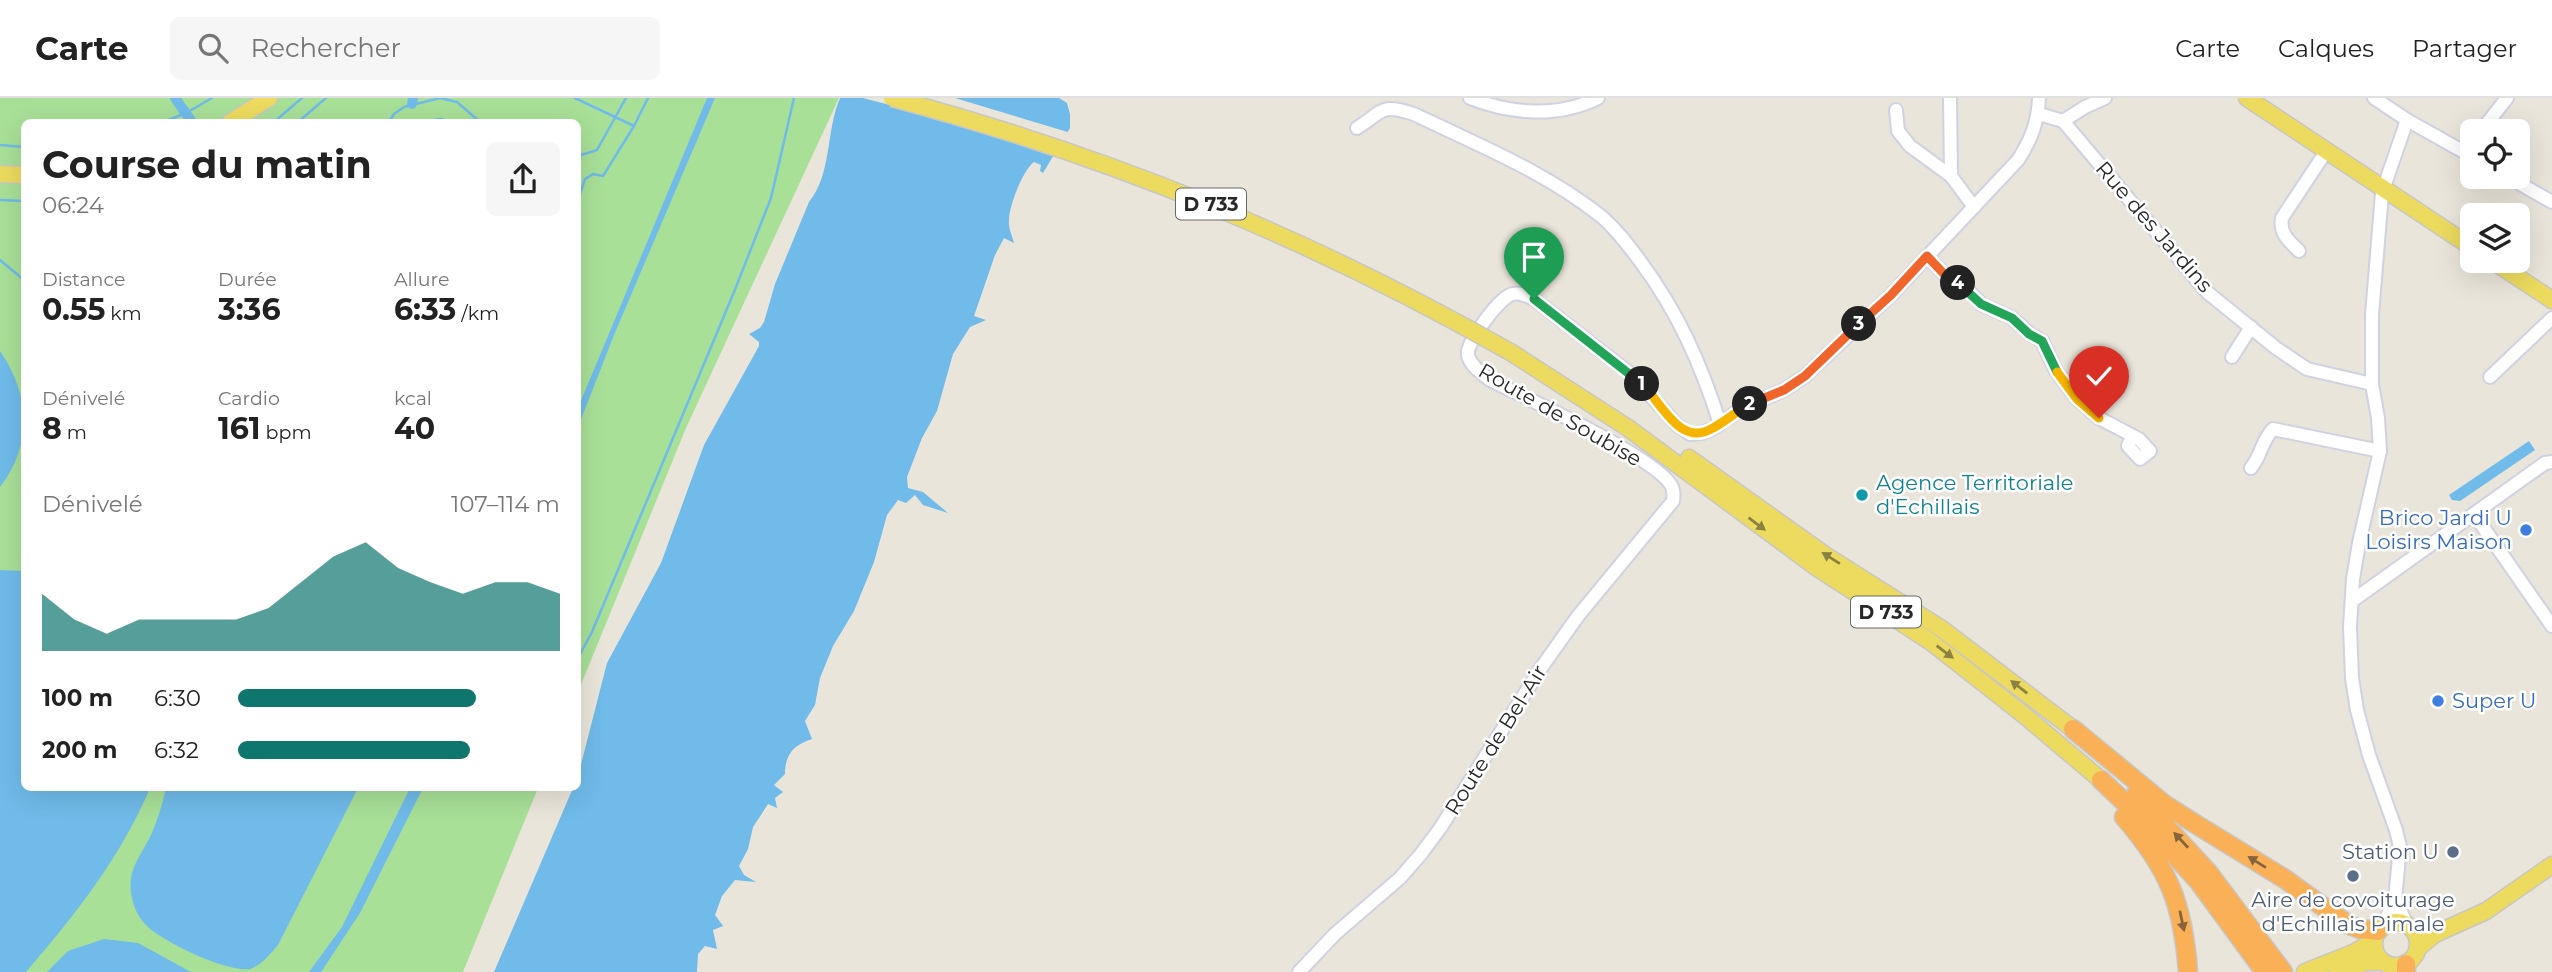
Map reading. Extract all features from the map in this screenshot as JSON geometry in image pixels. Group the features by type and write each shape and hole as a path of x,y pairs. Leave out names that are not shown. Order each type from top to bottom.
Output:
{"highway":[{"path":"2073,729 2164,804 2189,821 2285,879 2347,923 2378,933"},
{"name":"D 733","path":"2073,729 2188,847 2283,972"},
{"path":"2102,780 2101,792 2145,842 2172,890 2185,931 2188,972"},
{"name":"D 733","path":"2102,780 2199,882 2265,972"}],"main road":[{"path":"236,119 269,98"},
{"name":"D 733","path":"892,98 1053,146 1197,198 1347,265 1514,349 1628,428 1816,567 1931,642 2102,780"},
{"name":"D 733","path":"931,98 1077,143 1234,202 1403,282 1639,423 1825,555 1942,629 2073,729"},
{"path":"2247,98 2460,239"},
{"path":"0,174 21,175"},
{"path":"2511,273 2552,300"},
{"path":"2417,948 2435,934 2486,911 2552,865"},
{"path":"2306,972 2353,953 2393,922 2422,926 2444,922 2496,902"},
{"path":"2338,972 2366,962 2382,962 2406,968 2417,948 2416,936 2407,925"},
{"path":"2378,933 2375,952 2382,962"}],"street":[{"path":"1470,98 1497,108 1537,112 1568,110 1598,98"},
{"path":"1950,98 1951,176"},
{"path":"2039,98 2039,114 2063,121 2105,98"},
{"path":"2374,98 2407,120 2460,145"},
{"path":"2490,119 2507,98"},
{"path":"1357,128 1380,110 1397,108 1414,114 1532,171 1572,194 1602,218 1617,231 1671,305 1705,378 1720,424"},
{"path":"1896,110 1898,131 1910,146 1951,176 1974,207"},
{"name":"Route de Soubise","path":"1674,493 1670,483 1639,459 1490,380 1471,364 1467,353 1470,343 1502,299 1512,293 1524,294 1565,321 1633,376 1668,416 1686,431 1697,434 1712,429 1744,407 1784,390 1805,376 1891,295 2018,160 2029,142 2039,114"},
{"path":"2378,933 2395,899 2400,862 2399,838 2369,755 2357,710 2352,678 2350,627 2359,543 2380,451 2372,384 2375,266 2383,188 2407,120"},
{"name":"Rue des Jardins","path":"2063,121 2207,292 2276,348 2307,369 2372,384"},
{"path":"2299,251 2284,234 2282,218 2327,150"},
{"path":"2529,189 2552,202"},
{"path":"1927,256 1945,275 1965,288 1981,304 2012,318 2029,334 2042,341 2056,371 2077,399 2099,418 2132,437"},
{"path":"2490,377 2552,318"},
{"path":"2232,357 2251,327"},
{"path":"2252,468 2260,456 2263,439 2273,429 2380,451"},
{"path":"2352,601 2545,463 2552,462"},
{"name":"Route de Bel-Air","path":"1299,972 1335,934 1400,878 1422,854 1541,668 1578,616 1670,508 1674,493"},
{"path":"2474,514 2552,626"},
{"path":"2395,899 2407,925"}],"green space":[{"path":"0,98 839,98 686,428 581,685 581,119 21,119 21,791 537,791 463,972 0,972"}],"water":[{"path":"707,98 715,98 581,419 581,401"},
{"path":"840,98 1059,98 1067,103 1070,128 1043,173 1040,171 1041,165 1034,162 1025,172 1017,189 1009,220 1014,243 1004,238 995,255 974,316 986,320 970,327 953,354 937,411 922,438 907,477 908,488 923,492 948,513 923,505 915,495 906,503 898,500 887,515 874,562 854,611 833,646 820,678 815,705 805,721 812,739 791,752 785,774 774,785 783,792 775,798 777,808 768,804 753,827 748,849 739,866 744,875 756,882 735,880 722,896 715,915 723,926 713,930 717,949 705,946 698,954 697,972 494,972 572,791 581,791 581,764 607,663 661,563 704,445 759,346 759,342 749,334 760,328 764,322 775,284 809,202 822,178"},
{"path":"0,351 10,367 21,398 21,441 11,471 0,487"},
{"path":"2529,441 2535,450 2460,501 2452,500 2449,495"},
{"path":"0,570 21,571 21,791 149,791 111,862 62,929 26,972 0,972"},
{"path":"165,791 356,791 278,945 266,959 250,969 226,966 182,948 157,934 136,912 131,893 133,871"},
{"path":"409,791 421,791 360,913 321,972 309,972 342,927"},
{"path":"104,939 138,943 191,972 47,972 68,951"}],"pier":[{"path":"863,98 955,98 1071,133 1063,144 940,118"}],"waterway":[{"path":"175,98 190,119"},
{"path":"171,119 212,98"},
{"path":"278,119 302,98"},
{"path":"302,119 326,98"},
{"path":"412,104 413,98"},
{"path":"391,119 404,107 440,98 457,102 477,119"},
{"path":"575,98 634,126 648,98"},
{"path":"581,155 597,150 626,98"},
{"path":"581,652 592,632 771,198 794,98"},
{"path":"581,191 585,179 593,174 603,176 634,126"},
{"path":"0,145 21,147"},
{"path":"0,200 21,201"},
{"path":"0,260 21,278"}],"place":[{"name":"Agence Territoriale d'Echillais","path":"1862,495"},
{"name":"Brico Jardi U Loisirs Maison","path":"2526,530"},
{"name":"Super U","path":"2438,701"},
{"name":"Station U","path":"2453,852"},
{"name":"Aire de covoiturage d'Echillais Pimale","path":"2353,876"}],"route":[{"path":"1534,299 1633,376 1677,425 1690,434 1697,434 1712,429 1744,407 1784,390 1805,376 1891,295 1927,256 1945,275 1965,288 1981,304 2012,318 2029,334 2042,341 2056,371 2077,399 2099,418"}]}
